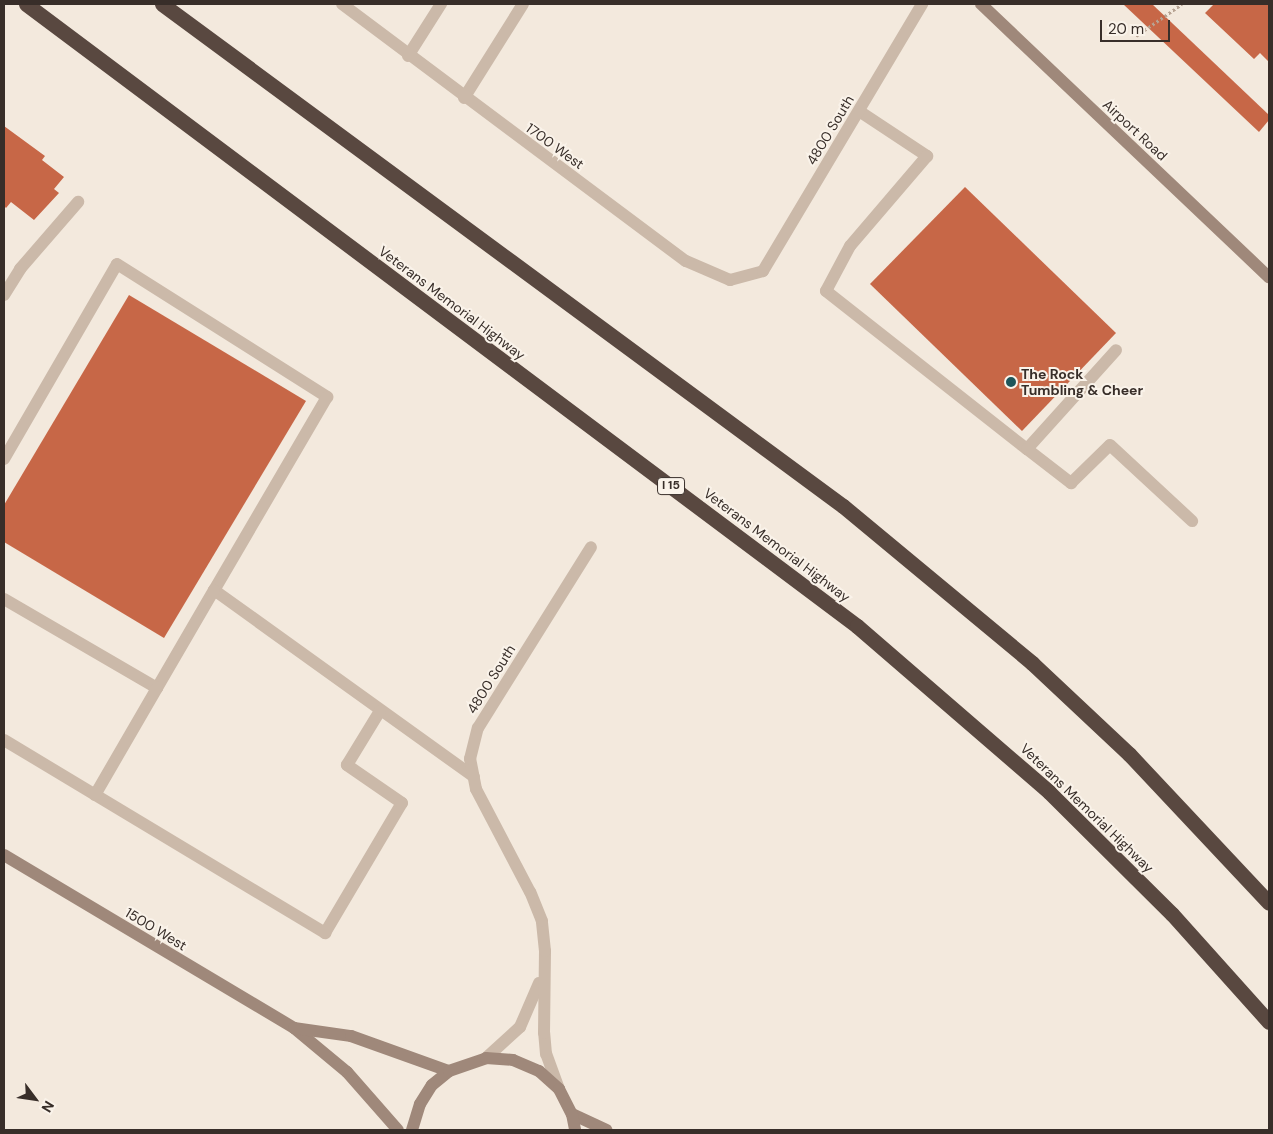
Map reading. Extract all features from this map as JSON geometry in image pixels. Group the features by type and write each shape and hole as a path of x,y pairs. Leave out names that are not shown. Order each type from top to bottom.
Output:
{"highway":[{"name":"Veterans Memorial Highway","path":"26,4 857,626 1050,792 1172,914 1269,1022"},
{"path":"162,4 843,506 1032,663 1129,754 1269,903"}],"street":[{"name":"1700 West","path":"342,4 464,98 686,261 730,280 763,271"},
{"path":"408,56 441,4"},
{"path":"464,98 523,4"},
{"name":"4800 South","path":"763,271 922,4"},
{"name":"Airport Road","path":"981,4 1269,277"},
{"path":"859,111 927,156 850,246 826,291 1071,483 1110,445 1192,521"},
{"path":"4,294 20,269 78,202"},
{"path":"4,459 117,264 328,397 95,795"},
{"path":"1027,449 1116,350"},
{"name":"4800 South","path":"559,1089 546,1054 542,976 545,951 542,921 530,892 476,789 470,759 478,728 591,548"},
{"path":"214,590 474,777"},
{"path":"4,599 157,688"},
{"path":"4,740 325,933 402,802 347,765 380,711"},
{"name":"1500 West","path":"4,856 294,1028 346,1072 398,1130"},
{"name":"4800 South","path":"486,1058 520,1027 542,976"},
{"name":"1500 West","path":"294,1028 351,1036 449,1071"},
{"path":"412,1130 420,1104 432,1085 449,1071 486,1058 513,1060 539,1071 559,1089 572,1114 575,1130"},
{"path":"572,1114 606,1130"}],"path":[{"path":"1136,36 1182,4"}],"building":[{"path":"1123,4 1152,4 1269,115 1269,120 1259,132"},
{"path":"1214,4 1269,4 1269,62 1260,53 1254,59 1205,13"},
{"path":"4,126 45,156 42,160 64,177 54,189 59,193 34,220 11,202 6,208 4,206"},
{"path":"965,187 1116,333 1022,431 870,284"},
{"path":"129,295 306,401 164,638 4,542 4,505"}],"place":[{"name":"The Rock Tumbling & Cheer","path":"1011,382"}]}
